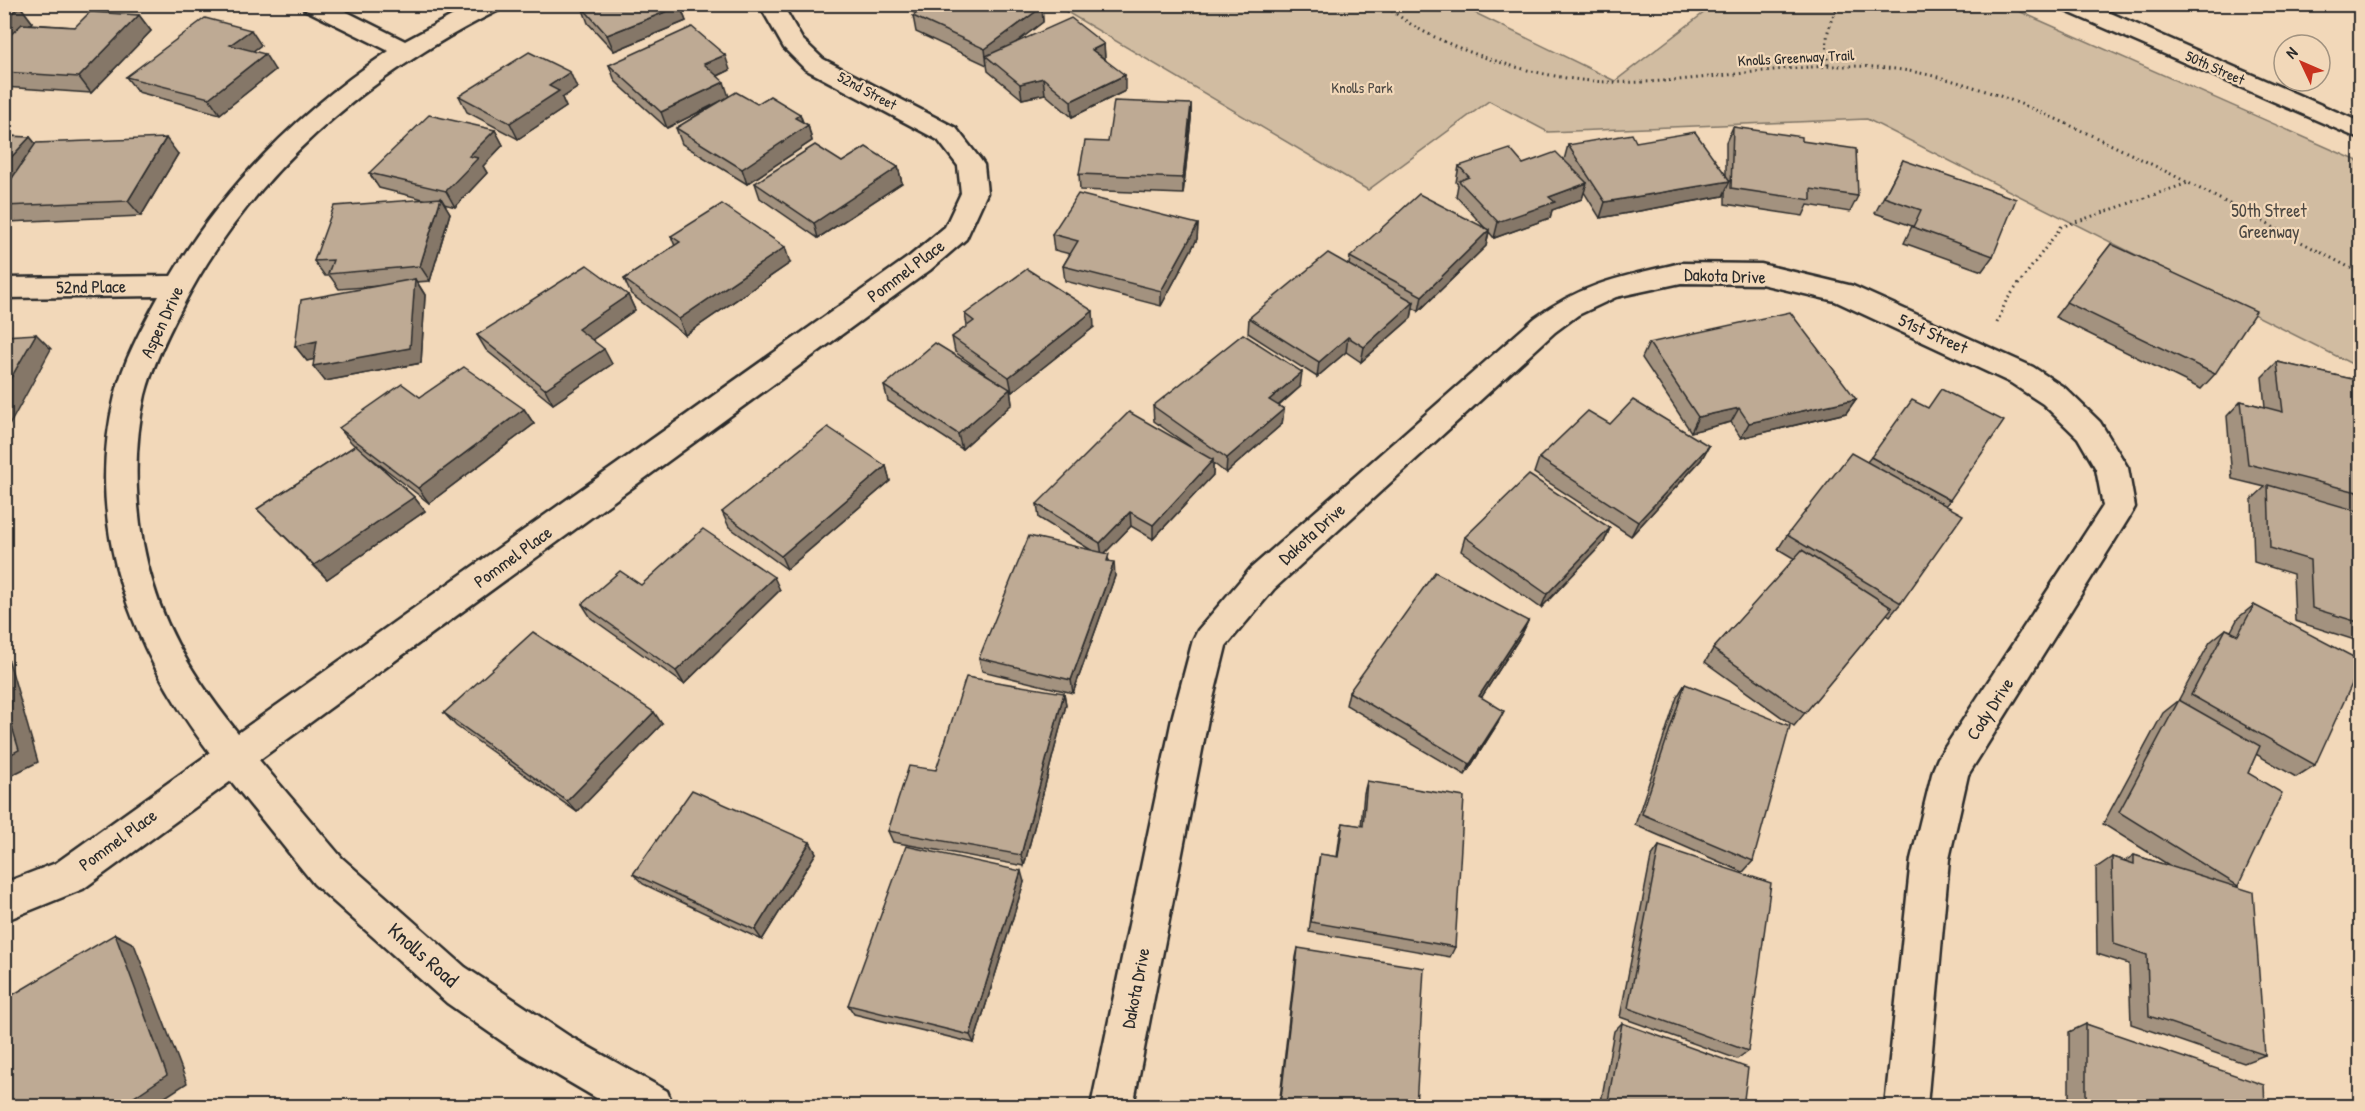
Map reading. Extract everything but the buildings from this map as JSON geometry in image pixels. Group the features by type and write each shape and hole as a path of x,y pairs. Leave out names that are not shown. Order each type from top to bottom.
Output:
{"street":[{"path":"312,4 407,51"},
{"name":"Aspen Drive","path":"234,757 193,700 159,644 136,585 124,527 124,450 129,397 145,356 178,286 231,206 269,162 351,90 407,51 466,16 493,4"},
{"name":"52nd Street","path":"770,4 792,43 813,64 947,134 971,165 971,169"},
{"name":"50th Street","path":"2069,4 2361,132"},
{"name":"Pommel Place","path":"4,903 69,876 920,263 956,232 974,194 971,169"},
{"name":"Dakota Drive","path":"1112,1107 1190,719 1210,640 1262,579 1536,333 1568,308 1609,289 1681,273 1761,274 1843,293"},
{"name":"52nd Place","path":"4,288 178,286"},
{"name":"51st Street","path":"1843,293 2022,375"},
{"name":"Cody Drive","path":"1906,1107 1930,859 1951,770 2120,507 2112,468 2089,430 2054,396 2022,375"},
{"name":"Knolls Road","path":"234,757 324,867 458,987 585,1072 652,1107"}],"path":[{"name":"Knolls Greenway Trail","path":"1383,4 1419,28 1477,54 1576,78 1606,82 1649,80 1828,65 1907,70 1976,87 2054,117 2189,183 2361,273"},
{"path":"1828,65 1825,51 1830,23 1834,11 1841,4"},
{"path":"1983,357 2006,301 2061,227 2189,183"}],"green space":[{"name":"50th Street Greenway","path":"1055,5 1459,5 1615,81 1714,5 2005,5 2360,162 2360,368 1867,119 1548,132 1489,101 1368,190"}],"park label":[{"name":"Knolls Park","path":"1362,88"}]}
